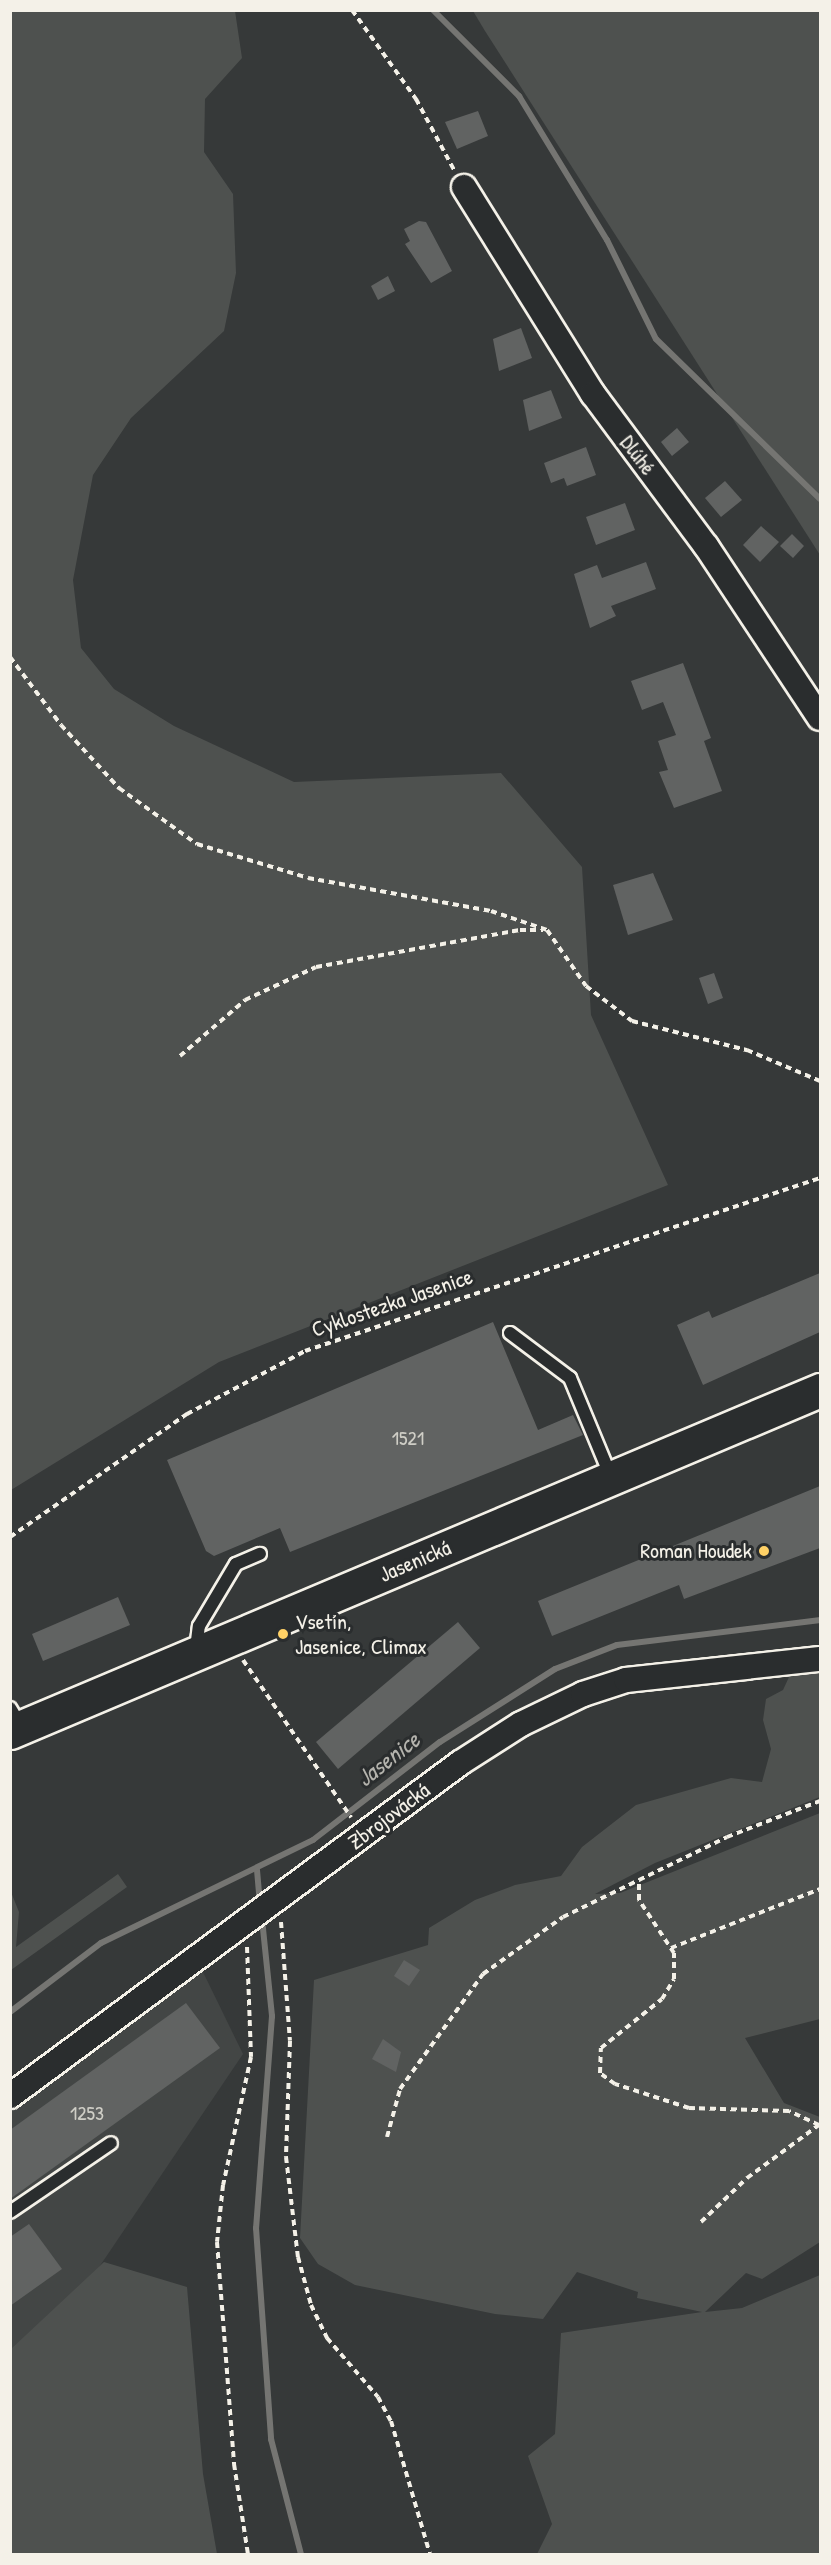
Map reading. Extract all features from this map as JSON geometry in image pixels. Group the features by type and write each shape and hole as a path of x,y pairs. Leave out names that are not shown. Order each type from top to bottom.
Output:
{"street":[{"name":"Dlúhé","path":"464,186 593,393 706,546 820,718"},
{"name":"Jasenická","path":"14,1722 197,1653 820,1390"},
{"name":"Zbrojovácká","path":"10,2096 247,1924 477,1751 583,1694 626,1680 820,1659"}],"lane":[{"path":"510,1333 570,1378 611,1478"},
{"path":"197,1653 199,1626 236,1564 260,1554"},
{"path":"10,2212 111,2143"}],"path":[{"path":"352,10 416,99 464,186"},
{"path":"10,657 60,725 119,788 197,844 308,878 491,911 548,930 586,986 632,1021 747,1050 820,1081"},
{"path":"180,1056 245,999 316,967 520,930 548,930"},
{"name":"Cyklostezka Jasenice","path":"10,1537 187,1414 305,1351 820,1178"},
{"path":"238,1653 353,1819"},
{"path":"387,2137 400,2089 483,1974 563,1917 727,1837 820,1801"},
{"path":"639,1880 639,1900 671,1948 676,1966 668,1991 601,2048 600,2073 615,2084 689,2109 789,2111 819,2125 747,2178 701,2222"},
{"path":"671,1948 820,1889"},
{"path":"277,1901 290,2041 286,2157 298,2257 311,2305 327,2338 378,2397 391,2421 430,2554"},
{"path":"247,1924 254,2035 223,2185 217,2242 234,2464 248,2554"}],"shaded area":[{"path":"11,10 235,11 242,58 205,99 204,152 233,194 236,273 224,331 131,418 93,475 73,580 81,648 114,689 174,726 294,782 501,773 582,867 591,1015 668,1185 219,1362 11,1490"},
{"path":"473,11 820,11 820,555 485,31"},
{"path":"820,1671 820,1797 655,1863 595,1894 620,1893 820,1813 820,2019 745,2038 784,2103 820,2117 820,2242 762,2279 746,2273 705,2312 742,2308 820,2275 820,2554 537,2554 552,2524 528,2456 555,2434 561,2333 702,2312 637,2298 638,2292 577,2272 543,2319 495,2314 355,2285 318,2264 300,2238 314,1980 428,1945 429,1928 475,1900 515,1885 561,1876 582,1847 636,1805 731,1778 762,1782 771,1749 763,1720 766,1699 783,1690 789,1677"},
{"path":"118,1874 127,1887 11,1970 11,1892 19,1912 16,1947"},
{"path":"202,1970 243,2054 33,2365 10,2379 10,2110"},
{"path":"104,2262 187,2287 203,2474 217,2554 11,2554 11,2349"}],"building":[{"path":"478,111 488,136 457,149 445,122"},
{"path":"419,221 426,222 452,271 431,283 405,244 410,241 404,229"},
{"path":"388,276 395,291 378,300 371,286"},
{"path":"521,328 532,358 499,371 493,339"},
{"path":"551,390 562,418 529,431 523,400"},
{"path":"677,428 689,442 672,456 661,442"},
{"path":"586,447 596,475 567,486 564,478 551,483 544,463"},
{"path":"725,481 742,500 721,517 705,498"},
{"path":"625,503 635,530 596,545 586,517"},
{"path":"761,526 779,542 760,562 743,545"},
{"path":"792,534 804,546 793,558 780,546"},
{"path":"646,562 656,589 611,606 616,616 590,628 574,574 597,565 602,578"},
{"path":"683,663 711,738 704,741 722,791 674,808 659,772 668,770 658,741 676,735 663,702 642,710 631,681"},
{"path":"653,873 673,920 628,935 613,885"},
{"path":"714,973 723,998 708,1004 699,978"},
{"path":"820,1273 820,1332 703,1385 677,1325 709,1311 712,1318"},
{"path":"493,1322 538,1430 573,1415 583,1435 290,1552 280,1528 214,1556 206,1551 167,1460"},
{"path":"820,1486 820,1548 684,1599 679,1585 552,1636 538,1601"},
{"path":"118,1597 130,1625 43,1661 32,1634"},
{"path":"458,1622 480,1648 338,1769 316,1742"},
{"path":"404,1960 420,1970 409,1986 394,1976"},
{"path":"186,2003 220,2048 10,2199 10,2130"},
{"path":"383,2039 401,2052 396,2072 372,2059"},
{"path":"29,2224 62,2269 10,2306 10,2237"}],"waterway":[{"path":"433,10 519,96 607,240 656,339 820,499"},
{"name":"Jasenice","path":"10,2012 101,1943 313,1840 440,1742 555,1669 617,1645 820,1620"},
{"path":"257,1870 260,1902"},
{"path":"262,1919 272,2016 256,2228 271,2439 301,2554"}],"place":[{"name":"Roman Houdek","path":"764,1551"},
{"name":"Vsetín, Jasenice, Climax","path":"283,1634"}]}
